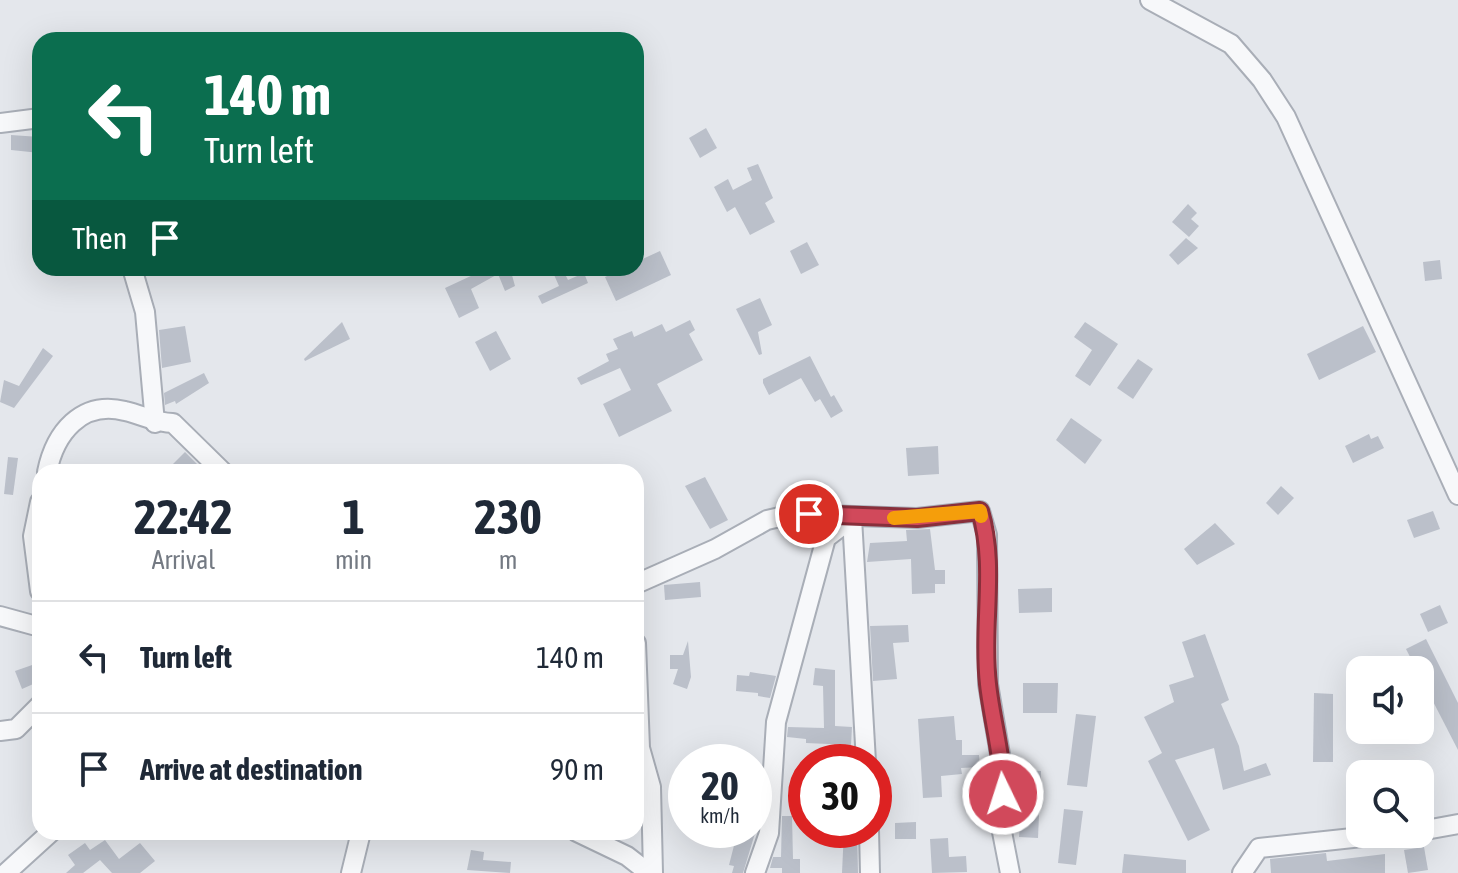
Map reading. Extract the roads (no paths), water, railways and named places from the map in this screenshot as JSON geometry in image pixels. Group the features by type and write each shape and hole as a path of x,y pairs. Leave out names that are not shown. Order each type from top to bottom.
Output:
{"street":[{"path":"1150,0 1231,44 1262,80 1286,117 1458,495"},
{"path":"0,123 32,119"},
{"path":"134,276 145,312 155,423"},
{"path":"49,464 56,440 65,427 87,414 122,410 155,423 173,423 215,464"},
{"path":"644,580 715,549 767,520 801,514 917,518 980,511 987,535 988,684 1003,772 1002,832 1010,873"},
{"path":"852,518 865,744"},
{"path":"755,873 769,833 776,722 826,538 852,518"},
{"path":"0,616 32,625"},
{"path":"0,731 16,729 32,713"},
{"path":"644,762 651,787 651,873"},
{"path":"1434,828 1458,824"},
{"path":"1242,873 1259,848 1346,839"},
{"path":"6,873 42,840"},
{"path":"351,873 359,840"},
{"path":"594,840 627,856 651,873"},
{"path":"869,848 870,873"}]}
